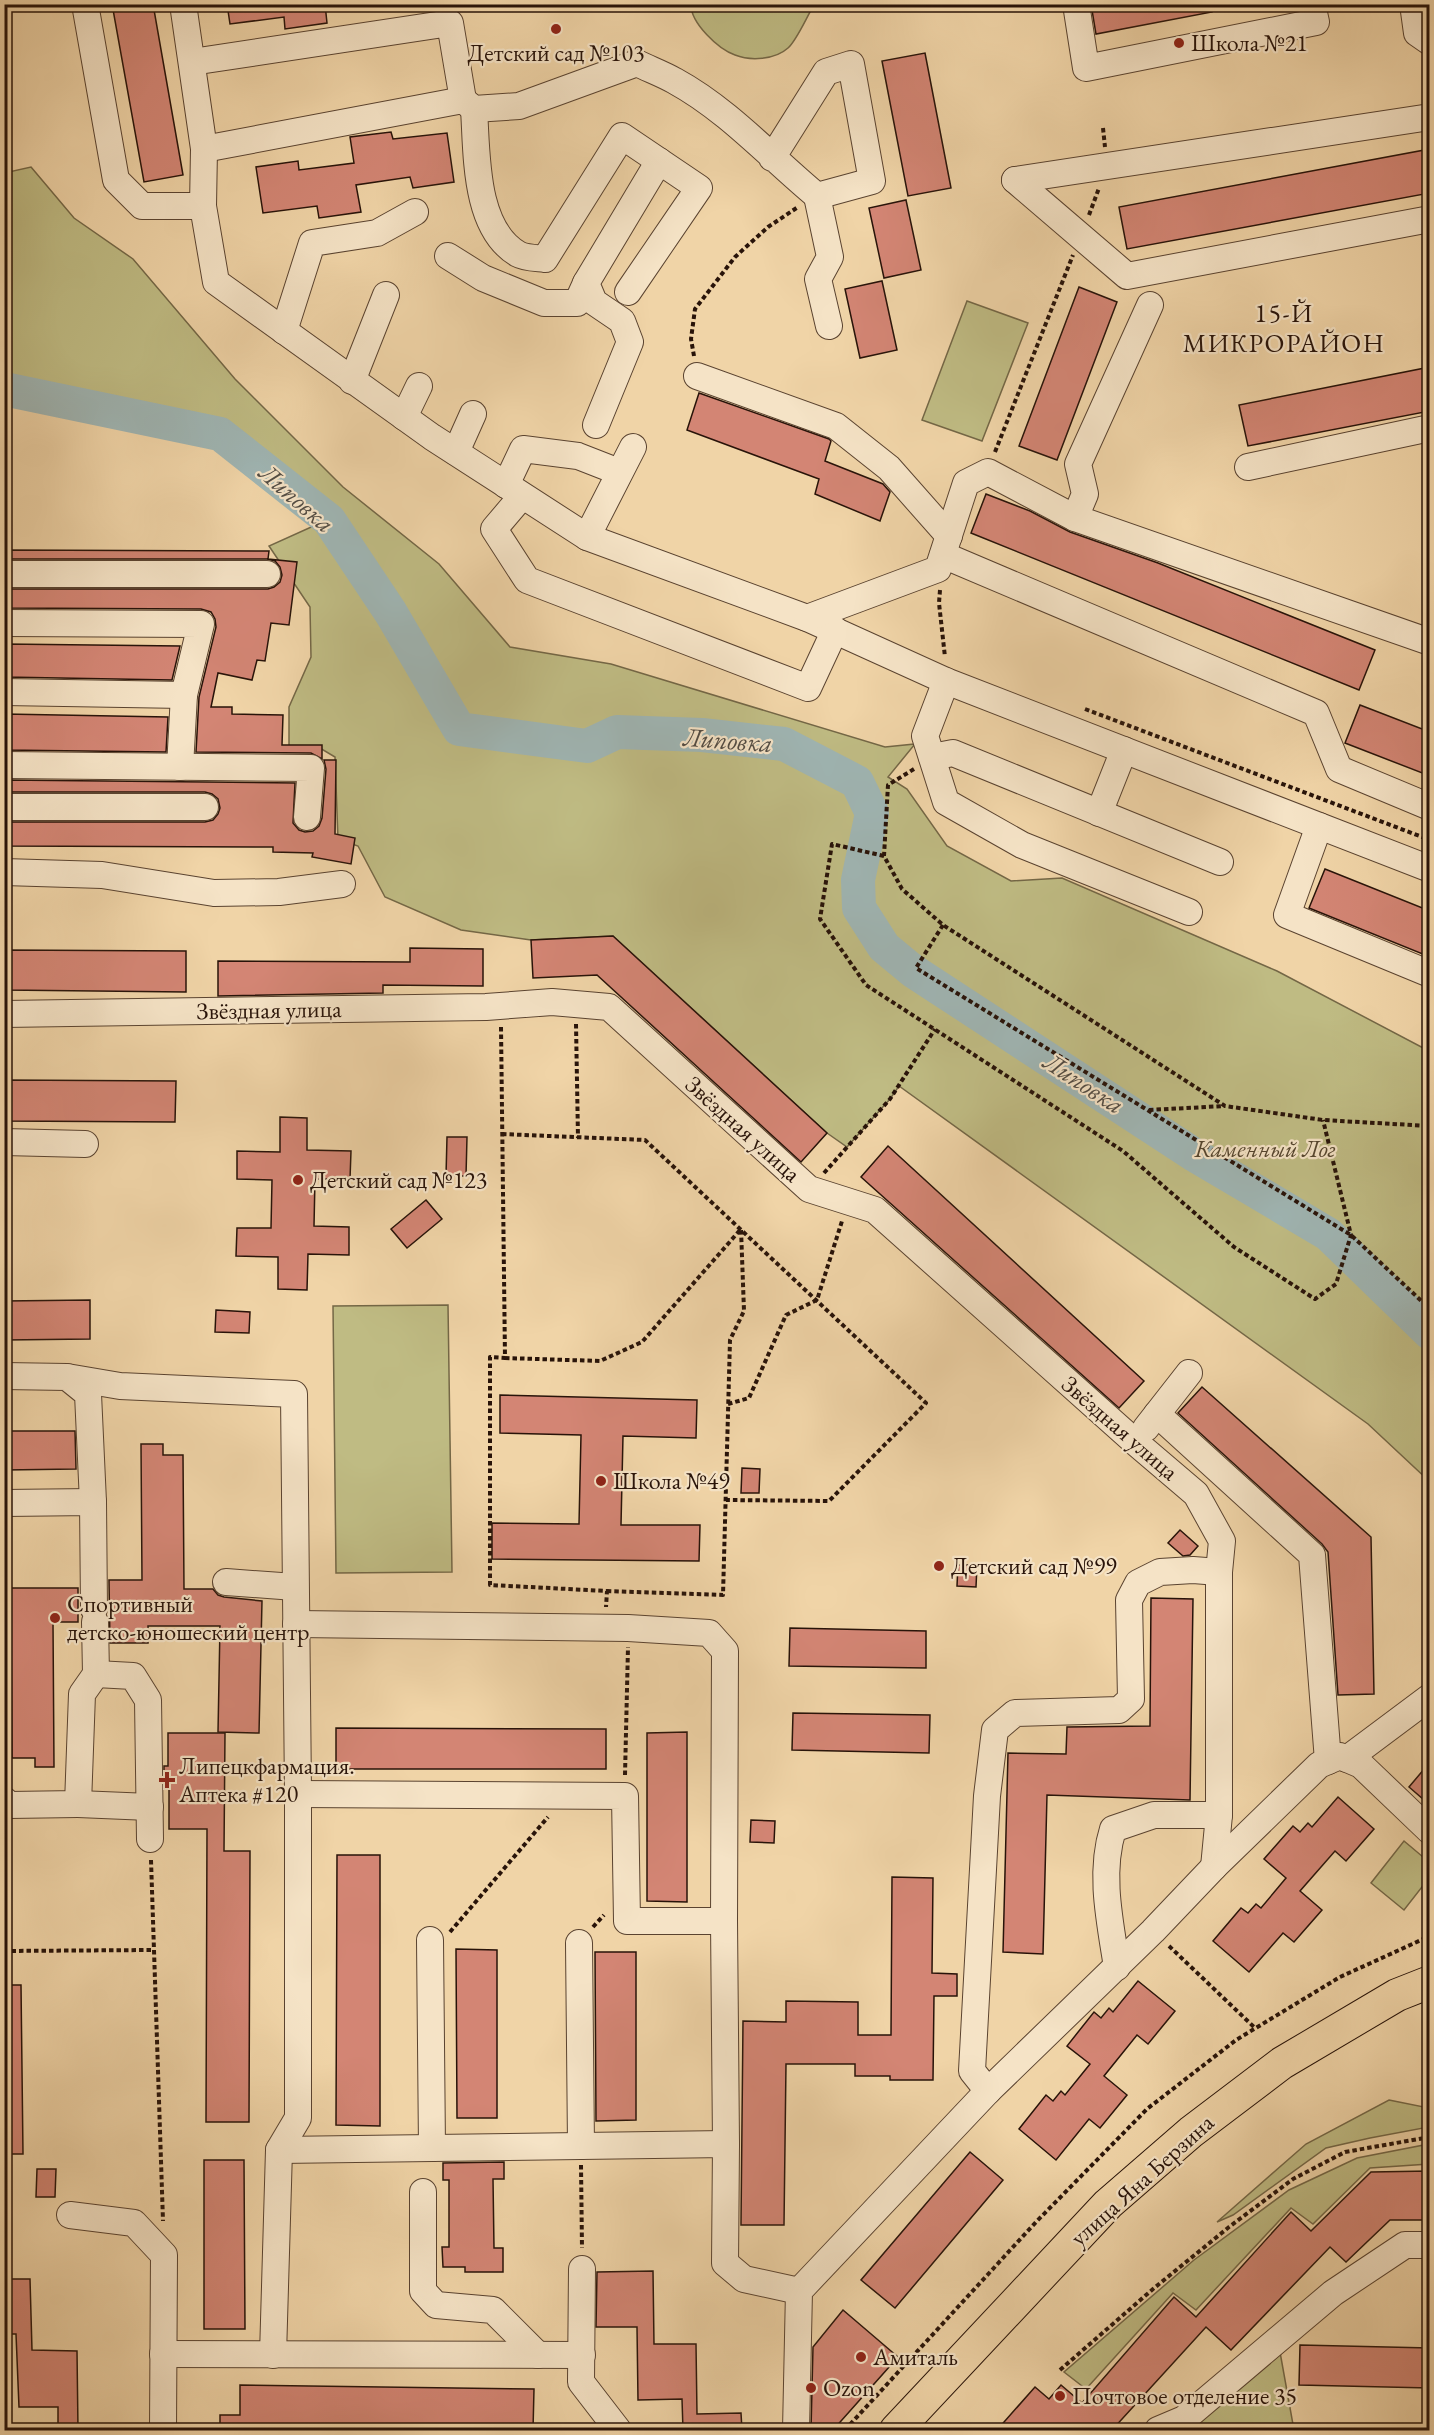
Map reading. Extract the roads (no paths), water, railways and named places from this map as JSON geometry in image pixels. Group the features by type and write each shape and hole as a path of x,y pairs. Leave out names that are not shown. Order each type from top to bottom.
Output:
{"main road":[{"name":"улица Яна Берзина","path":"908,2426 1108,2204 1191,2132 1282,2062 1397,1995 1430,1982"}],"street":[{"path":"85,4 116,180 142,206 203,206"},
{"path":"183,4 204,149 203,206 216,282 352,381 514,491 587,537 834,630 951,670 1124,750 1430,869"},
{"path":"1076,4 1086,68 1316,22 1312,4"},
{"path":"1413,4 1417,33 1430,42"},
{"path":"192,62 448,14 468,105 480,193 498,237 519,255 545,259 622,136 699,188 628,292"},
{"path":"204,149 468,105 519,106 637,63 675,81 718,110 817,196 830,257 818,279 829,326"},
{"path":"772,158 826,72 851,64 872,181 817,196"},
{"path":"1430,117 1015,180 1127,276 1430,219"},
{"path":"448,255 483,278 544,303 577,303 586,283 659,161"},
{"path":"284,331 312,243 377,233 415,212"},
{"path":"586,283 594,302 622,321 630,342 596,425"},
{"path":"352,381 386,295"},
{"path":"1075,518 1085,494 1078,464 1150,306"},
{"path":"697,376 836,426 889,468 946,545 1316,713 1339,769 1430,807"},
{"path":"404,417 419,386"},
{"path":"456,452 473,414"},
{"path":"1248,467 1430,428"},
{"path":"587,537 633,447"},
{"path":"619,472 578,456 523,449 514,491 494,529 527,580 808,688 834,630"},
{"path":"807,618 938,569 966,483 988,472 1075,518 1430,642"},
{"path":"4,574 267,574"},
{"path":"4,623 201,624 184,695 180,766"},
{"path":"951,670 925,736 946,802 1022,845 1189,912"},
{"path":"4,692 184,695"},
{"path":"1099,813 1124,750"},
{"path":"932,757 953,753 1220,862"},
{"path":"4,765 311,768 308,817"},
{"path":"4,807 205,807"},
{"path":"1319,826 1287,915 1430,974"},
{"path":"4,873 102,875 214,893 279,892 342,884"},
{"name":"Звёздная улица","path":"4,1014 501,1006 552,1002 609,1007 809,1189 874,1210 1196,1494 1222,1541 1219,1572 1219,1815 1214,1867"},
{"path":"4,1142 85,1144"},
{"path":"1135,1442 1189,1373"},
{"path":"4,1376 67,1377 120,1386 294,1394 298,2118 279,2150 273,2355"},
{"path":"67,1377 88,1394 93,1502 96,1674 82,1694 78,1804"},
{"path":"1157,1414 1312,1554 1337,1760"},
{"path":"4,1503 93,1502"},
{"path":"988,2091 972,2071 987,1796 995,1730 1014,1713 1119,1710 1131,1699 1129,1600 1138,1583 1160,1572 1192,1570 1219,1572"},
{"path":"226,1582 295,1587"},
{"path":"296,1624 628,1628 709,1633 725,1651 725,2263 744,2279 799,2291"},
{"path":"96,1674 133,1676 148,1700 150,1839"},
{"path":"796,2430 799,2291 988,2091 1154,1931 1214,1867 1319,1765 1337,1760 1430,1697"},
{"path":"1337,1760 1361,1765 1430,1831"},
{"path":"298,1794 625,1796 627,1921 724,1921"},
{"path":"4,1800 9,1805 78,1804 150,1807"},
{"path":"1117,1967 1107,1897 1109,1842 1113,1829 1155,1815 1219,1815"},
{"path":"579,1943 581,2146"},
{"path":"430,1948 432,2148"},
{"path":"279,2150 726,2144"},
{"path":"423,2192 423,2290 436,2305 493,2310 538,2355"},
{"path":"70,2215 134,2223 164,2255 163,2430"},
{"path":"1158,2430 1184,2419 1334,2293 1405,2245 1430,2245"},
{"path":"582,2269 581,2382 618,2430"},
{"path":"163,2354 582,2355"}],"waterway":[{"name":"Липовка","path":"4,389 220,434 329,520 391,613 459,729 587,746 617,732 702,735 784,744 857,782 872,813 858,880 859,908 884,947 913,971 1193,1154 1328,1234 1430,1333"}],"place":[{"name":"Детский сад №103","path":"556,29"},
{"name":"Школа №21","path":"1179,43"},
{"name":"Детский сад №123","path":"298,1180"},
{"name":"Школа №49","path":"601,1481"},
{"name":"Детский сад №99","path":"939,1566"},
{"name":"Спортивный детско-юношеский центр","path":"55,1618"},
{"name":"Липецкфармация. Аптека #120","path":"167,1780"},
{"name":"Амиталь","path":"861,2357"},
{"name":"Ozon","path":"811,2388"},
{"name":"Почтовое отделение 35","path":"1060,2396"}],"district":[{"name":"15-Й МИКРОРАЙОН","path":"1284,328"}],"park label":[{"name":"Каменный Лог","path":"1265,1149"}]}
